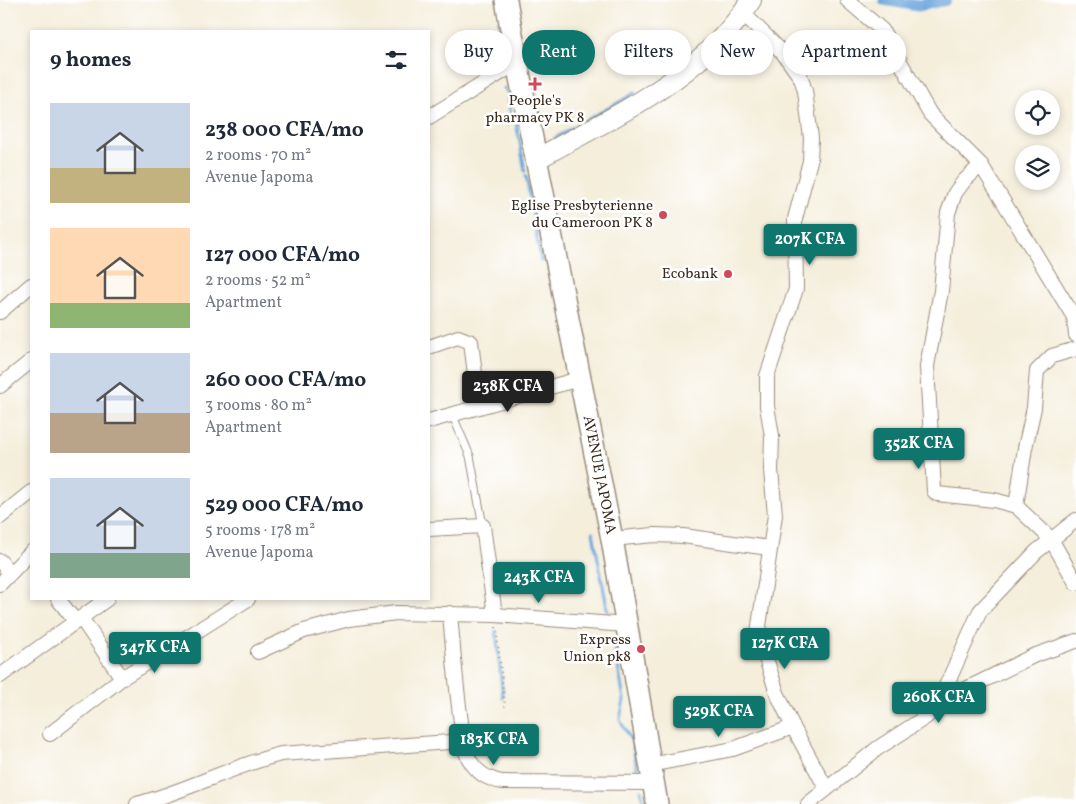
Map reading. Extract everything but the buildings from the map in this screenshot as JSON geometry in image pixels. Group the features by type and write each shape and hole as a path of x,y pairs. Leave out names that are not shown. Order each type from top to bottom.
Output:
{"main road":[{"name":"AVENUE JAPOMA","path":"506,0 579,379 612,539 657,804"},
{"path":"537,159 662,87 688,69 708,53 747,7"}],"street":[{"path":"847,0 882,30 930,114 981,165 1075,315 1076,335"},
{"path":"747,7 800,78 805,91 811,138 810,161 795,219 796,290 767,376 772,436 775,515 758,636 777,693 826,788"},
{"path":"430,116 517,63"},
{"path":"981,165 964,181 955,193 948,213 941,291 927,366 934,486 937,494 994,500 1016,506 1051,539 1076,583"},
{"path":"0,312 30,286"},
{"path":"430,348 458,337 471,342 479,406"},
{"path":"1016,506 1024,448 1034,408 1037,371 1052,356 1076,348"},
{"path":"0,386 30,362"},
{"path":"430,421 579,379"},
{"path":"0,517 30,493"},
{"path":"808,804 878,748 926,717 941,699 969,630 980,611 1051,539 1076,520"},
{"path":"430,529 483,526 495,615"},
{"path":"612,539 654,535 683,536 769,548"},
{"path":"0,584 10,573 29,558"},
{"path":"0,561 10,573"},
{"path":"59,600 78,620 122,678"},
{"path":"0,676 106,600"},
{"path":"50,734 122,678 246,600"},
{"path":"258,652 304,631 349,619 396,613 495,615 626,625"},
{"path":"450,614 456,687 464,741 468,758 479,773 489,780 502,782 651,774 733,749 793,727"},
{"path":"941,699 956,694 1033,656 1076,641"},
{"path":"137,804 169,796 256,760 282,754 464,741"}],"lane":[{"path":"452,414 470,456 483,526"}],"path":[{"path":"495,615 505,707"}],"waterway":[{"path":"884,0 918,6 946,0"},
{"path":"499,21 500,30"},
{"path":"504,88 507,91 511,115 516,122 525,171"},
{"path":"555,138 635,93"},
{"path":"526,176 541,261"},
{"path":"593,532 608,613"},
{"path":"496,631 503,698"},
{"path":"613,638 617,660"},
{"path":"618,666 624,700 620,719"},
{"path":"621,722 632,742 638,773"},
{"path":"641,790 644,804"}],"place":[{"name":"People's pharmacy PK 8","path":"535,84"},
{"name":"Eglise Presbyterienne du Cameroon PK 8","path":"663,215"},
{"name":"Ecobank","path":"728,274"},
{"name":"Express Union pk8","path":"641,649"}]}
